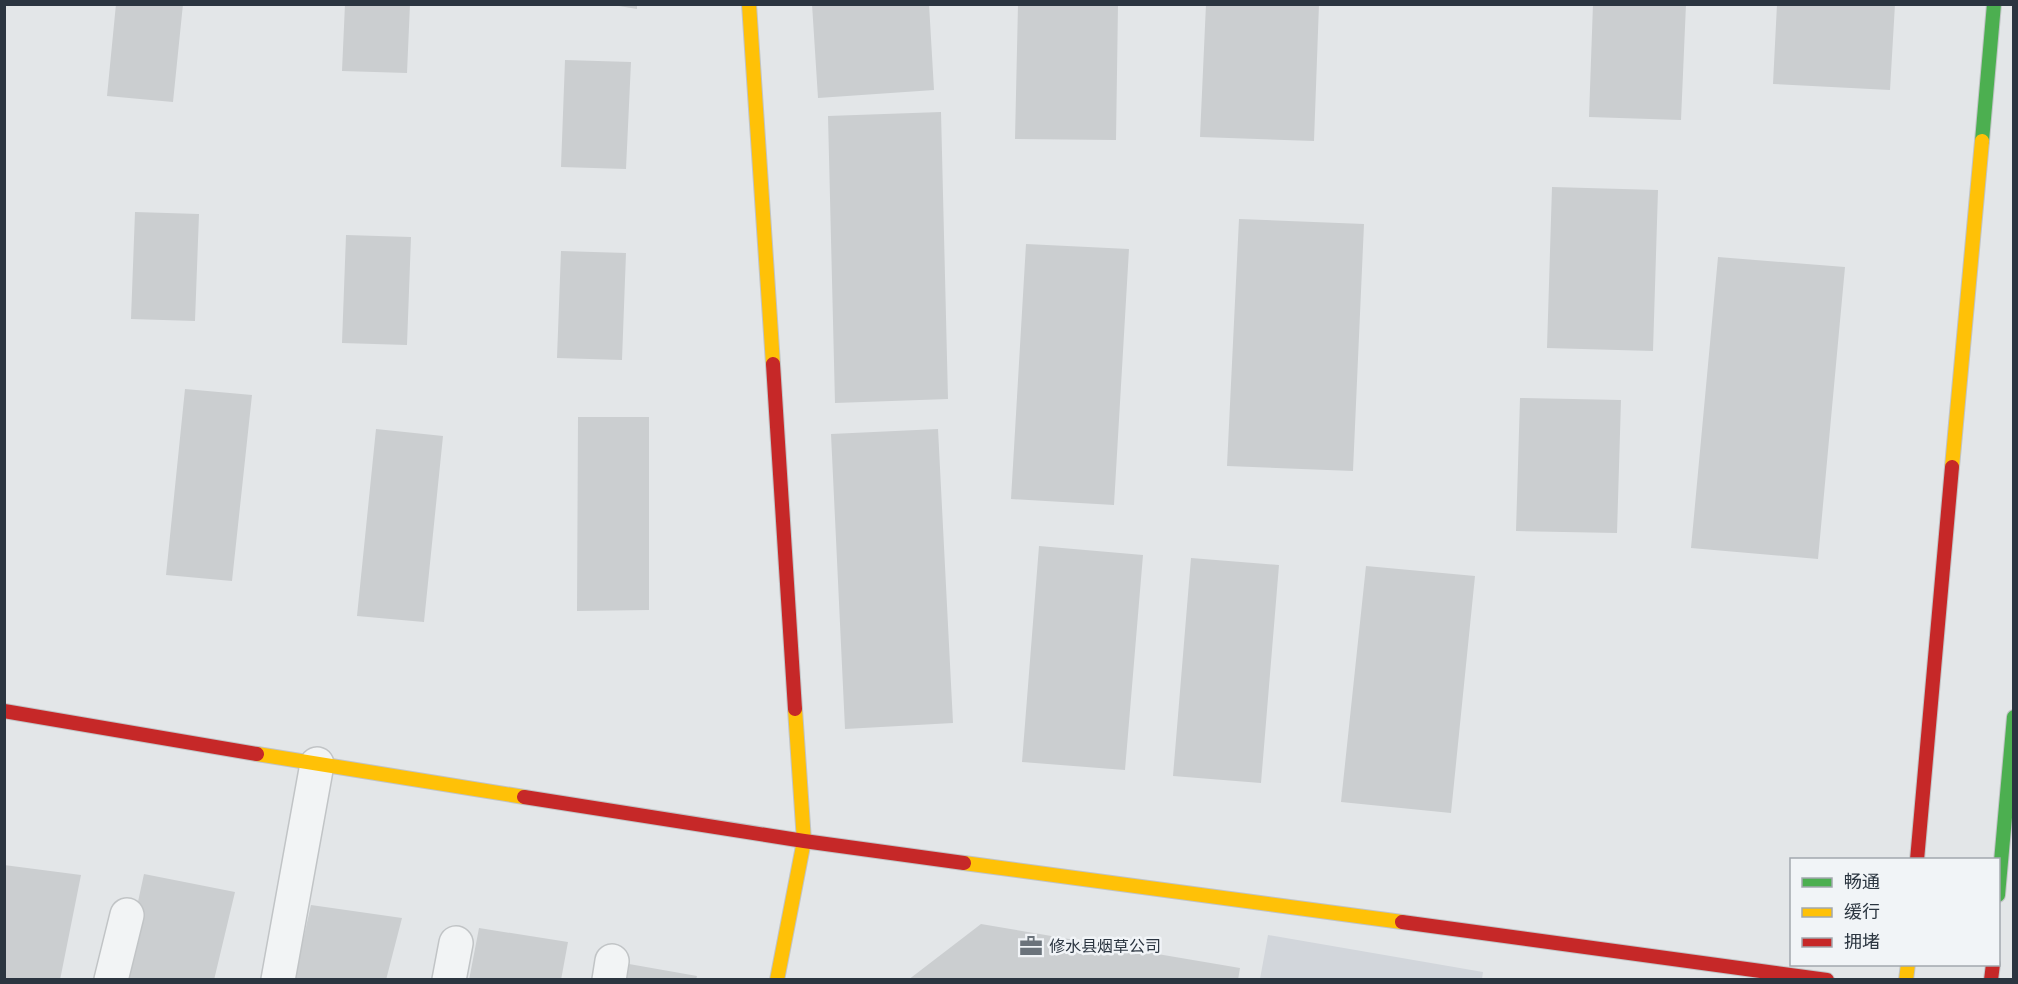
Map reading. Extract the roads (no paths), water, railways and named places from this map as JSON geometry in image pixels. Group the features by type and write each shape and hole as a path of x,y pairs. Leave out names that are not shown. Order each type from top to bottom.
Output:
{"main road":[{"path":"749,4 804,842 777,980"},
{"path":"1917,858 1994,4"},
{"path":"4,711 804,842 1827,980"},
{"path":"2000,871 2013,717"}],"street":[{"path":"278,980 317,764"},
{"path":"111,980 127,915"},
{"path":"449,980 456,943"}],"place":[{"name":"修水县烟草公司","path":"1031,946"}]}
